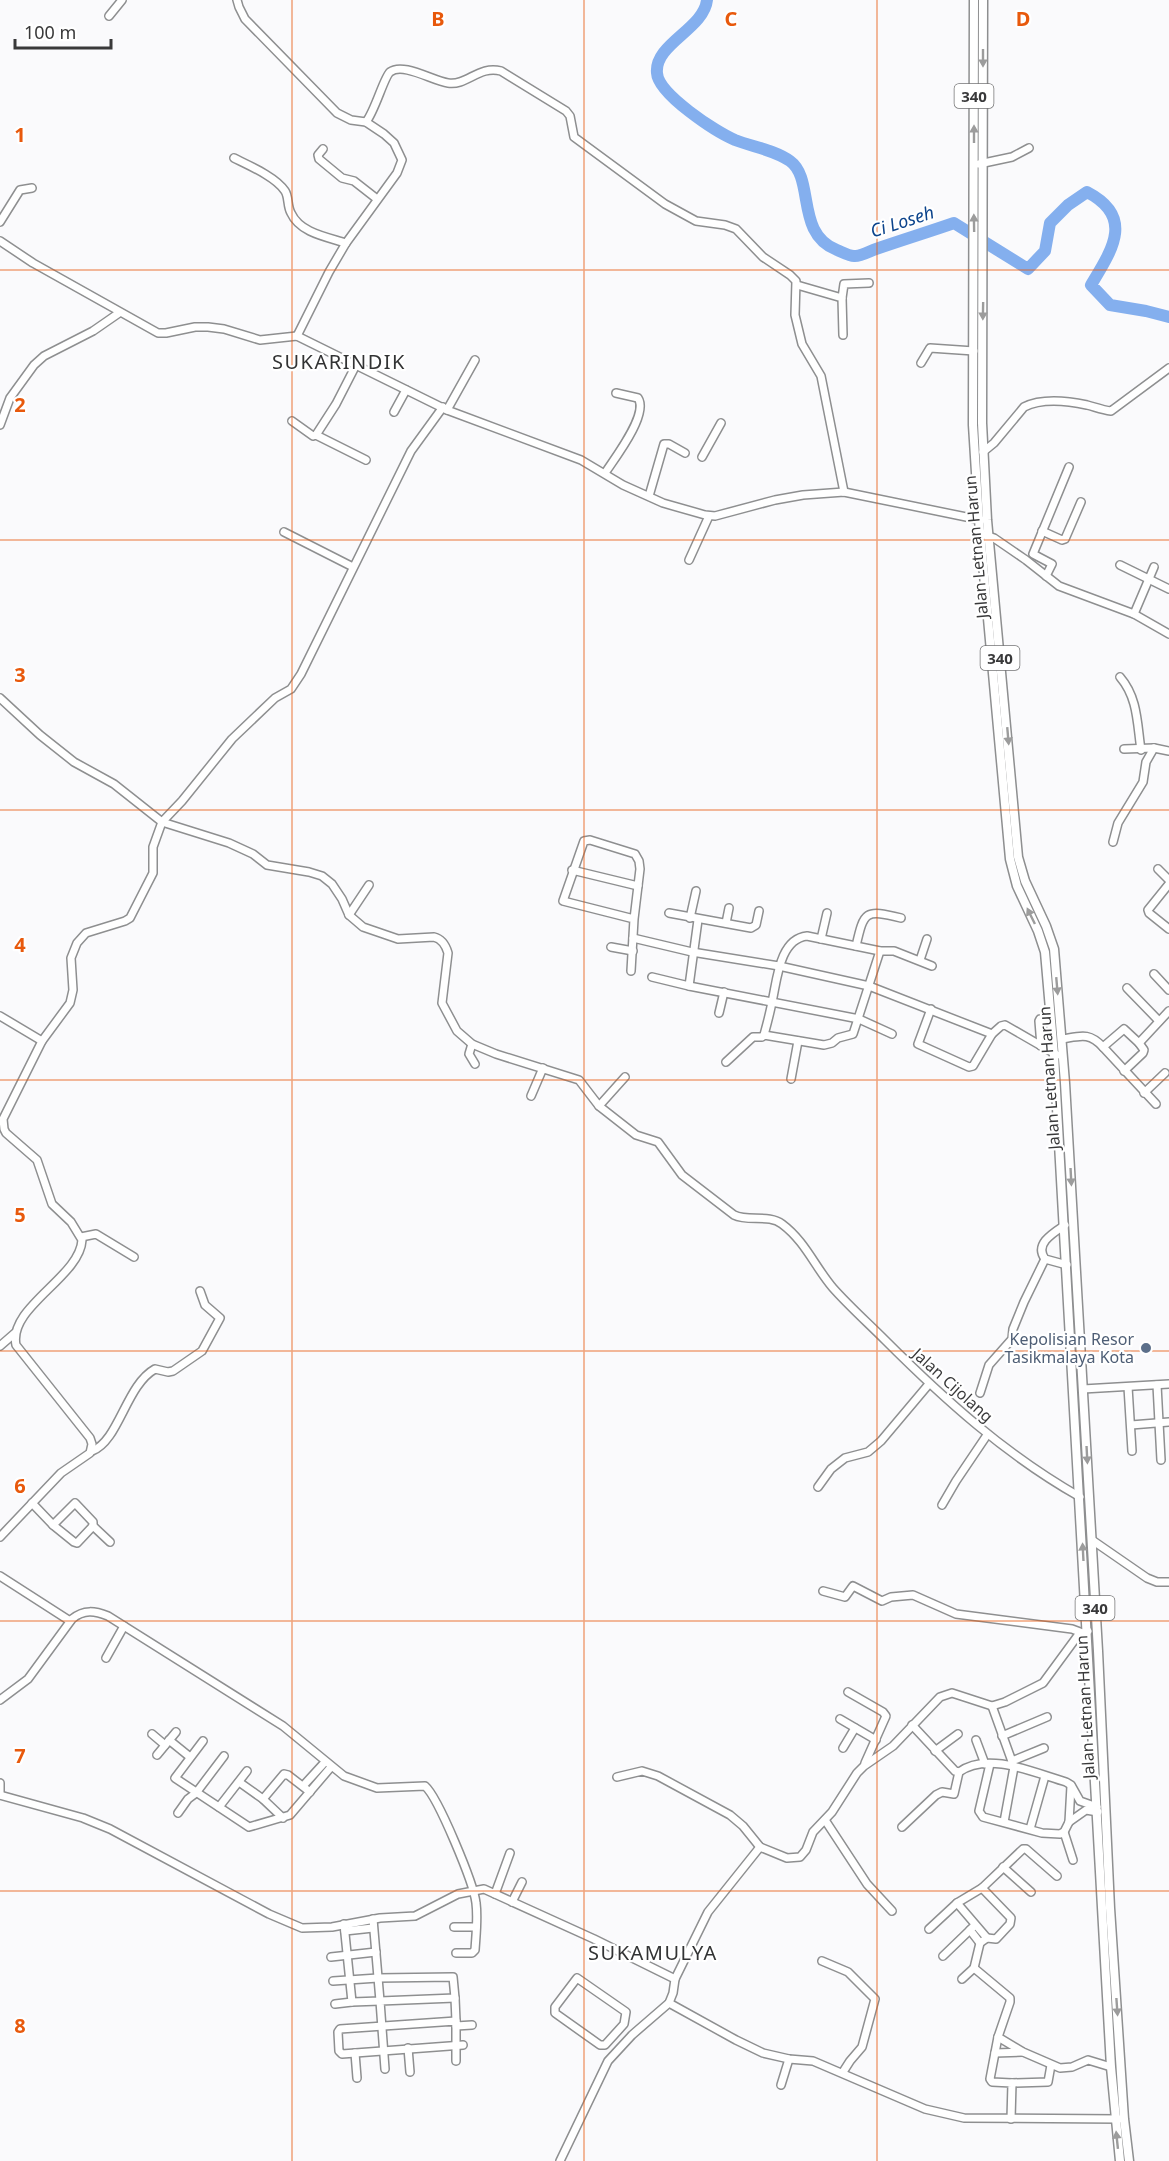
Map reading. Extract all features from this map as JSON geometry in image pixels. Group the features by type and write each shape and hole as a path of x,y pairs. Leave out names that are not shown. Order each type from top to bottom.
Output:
{"main road":[{"name":"Jalan Letnan Harun","path":"974,0 983,520"},
{"name":"Jalan Letnan Harun","path":"978,164 984,0"},
{"name":"Jalan Letnan Harun","path":"979,253 973,425 1000,705 1010,859 1017,886 1045,952 1050,1018 1058,1055 1067,1220 1083,1389 1080,1422 1080,1497 1089,1574 1106,1908 1120,2119 1120,2161"},
{"name":"Jalan Letnan Harun","path":"1000,705 1018,856 1024,881 1046,926 1054,949 1062,1039 1058,1055"},
{"name":"Jalan Letnan Harun","path":"1067,1220 1067,1264 1092,1540 1084,1632 1106,1908"},
{"path":"1106,1908 1111,2067 1120,2119"},
{"name":"Jalan Letnan Harun","path":"1120,2119 1129,2161"}],"street":[{"path":"109,16 122,0"},
{"path":"237,0 238,7 246,20 319,97 337,113 351,120 366,122 384,134 393,143 402,160 397,173 346,243 297,336"},
{"path":"366,122 377,102 387,75 392,71 399,69 410,71 451,83 492,69 501,71 566,111 570,116 571,132 579,142 665,204 696,221 736,229 768,261 794,278 797,285 795,315 802,344 821,376 844,492"},
{"path":"978,164 1012,158 1029,148"},
{"path":"323,149 318,155 319,159 342,178 354,181 377,199"},
{"path":"234,158 259,171 284,190 291,213 300,226 346,243"},
{"path":"0,222 20,190 32,188"},
{"path":"0,241 119,313 162,334 195,327 208,327 224,328 260,340 297,336 445,409 581,460 623,485 685,510 715,516 776,500 803,495 844,492 983,520"},
{"path":"843,335 844,284 869,283"},
{"path":"797,285 842,298"},
{"path":"0,425 10,398 34,364 44,356 93,331 119,313"},
{"path":"921,363 930,348 974,351"},
{"path":"0,1346 15,1333 42,1294 74,1263 82,1244 81,1237 71,1222 52,1204 37,1160 6,1132 2,1123 8,1106 42,1041 70,1003 73,990 71,958 77,943 86,933 130,918 153,873 153,847 162,822 232,739 275,698 291,689 309,660 411,451 445,409 475,360"},
{"path":"316,435 336,404 356,365"},
{"path":"983,452 1028,405 1069,402 1111,411 1169,368"},
{"path":"394,412 406,390"},
{"path":"605,473 624,446 639,415 641,403 638,398 616,393"},
{"path":"292,421 313,436 316,435 366,460"},
{"path":"702,457 721,423"},
{"path":"649,496 664,444 669,444 685,453"},
{"path":"1046,576 1052,564 1033,554 1069,467"},
{"path":"1042,531 1062,540 1065,539 1081,502"},
{"path":"690,560 709,516"},
{"path":"284,532 353,567"},
{"path":"985,535 1026,560 1059,586 1134,614 1168,632"},
{"path":"1120,565 1169,589"},
{"path":"1134,614 1154,567"},
{"path":"1120,677 1133,698 1141,750"},
{"path":"0,698 40,735 74,762 114,784 162,822 230,843 254,854 267,865 322,876 332,884 349,915 357,924 382,935 403,940 434,938 442,942 447,949 448,958 442,995 443,1008 460,1035 472,1044 468,1054 475,1064"},
{"path":"1113,842 1118,823 1143,782 1146,762 1154,748"},
{"path":"1124,749 1154,748 1169,751"},
{"path":"631,971 640,865 635,854 590,840 584,841 563,897 565,903 634,919"},
{"path":"1158,868 1169,882 1148,910 1168,926"},
{"path":"572,870 638,886"},
{"path":"349,915 369,885"},
{"path":"689,986 696,891"},
{"path":"726,923 729,909"},
{"path":"669,913 752,928 756,925 759,911"},
{"path":"821,939 827,912"},
{"path":"856,946 865,916 881,913 901,918"},
{"path":"764,1035 779,966 789,946 797,939 807,936 880,951 894,951 932,966"},
{"path":"633,938 692,952 779,966 870,986 992,1034"},
{"path":"920,960 927,939"},
{"path":"611,947 633,951"},
{"path":"726,1062 751,1038 764,1035 828,1045 838,1038 853,1034 880,951"},
{"path":"1154,974 1169,990"},
{"path":"652,976 689,986 859,1019 892,1034"},
{"path":"1127,988 1159,1022"},
{"path":"719,1013 723,992"},
{"path":"931,1009 918,1044 969,1067 973,1066 992,1034 1005,1025 1058,1055"},
{"path":"1139,1043 1169,1011"},
{"path":"0,1016 42,1041"},
{"path":"1041,1046 1039,1021 1050,1018"},
{"path":"1103,1047 1123,1030 1139,1043 1144,1052 1124,1071"},
{"path":"1062,1039 1088,1036 1096,1040 1156,1104"},
{"path":"791,1078 798,1041"},
{"name":"Jalan Cijolang","path":"472,1044 496,1054 579,1080 598,1106 636,1135 658,1142 682,1176 734,1215 744,1219 781,1222 804,1245 833,1287 930,1384 987,1435 1080,1497"},
{"path":"531,1096 543,1068"},
{"path":"1144,1093 1165,1073"},
{"path":"598,1106 625,1077"},
{"path":"1067,1220 1042,1245 1041,1252 1045,1259 1067,1264"},
{"path":"81,1237 96,1234 134,1257"},
{"path":"980,1393 989,1365 1012,1339 1013,1329 1024,1302 1045,1259"},
{"path":"0,1537 61,1473 105,1443 135,1390 150,1372 155,1369 173,1371 202,1351 220,1318 205,1305 200,1291"},
{"path":"15,1333 19,1349 90,1438 92,1451"},
{"path":"818,1487 831,1469 845,1458 868,1452 881,1441 930,1384"},
{"path":"1157,1384 1161,1460"},
{"path":"1083,1389 1169,1384"},
{"path":"1128,1387 1132,1451"},
{"path":"1131,1425 1169,1422"},
{"path":"942,1505 987,1435"},
{"path":"32,1503 53,1525 76,1543 93,1527"},
{"path":"53,1525 75,1503 92,1520 93,1527 110,1542"},
{"path":"1092,1540 1147,1578 1157,1582 1169,1581"},
{"path":"0,1576 70,1621"},
{"path":"824,1591 845,1597 853,1586 882,1601 891,1597 913,1595 956,1614 1084,1632 1043,1683 992,1706 949,1693 940,1697 893,1746 864,1766"},
{"path":"0,1700 28,1679 77,1614 95,1611 124,1626 283,1726 344,1776 381,1789 423,1785 427,1787 473,1890 476,1902 477,1927 474,1952 456,1953"},
{"path":"106,1658 124,1626"},
{"path":"617,1778 642,1771 658,1776 730,1815 743,1826 760,1847 787,1858 796,1858 806,1850 813,1832 825,1820 864,1766 886,1716 848,1692"},
{"path":"992,1706 1015,1766"},
{"path":"1002,1736 1047,1718"},
{"path":"840,1719 876,1740"},
{"path":"912,1725 944,1761 959,1772"},
{"path":"843,1748 855,1728"},
{"path":"158,1755 176,1732"},
{"path":"152,1734 190,1757"},
{"path":"935,1751 958,1734"},
{"path":"976,1740 988,1764 980,1813 983,1817 1054,1835 1064,1832"},
{"path":"203,1741 174,1778 249,1827 290,1815 310,1792 328,1765"},
{"path":"1004,1822 1015,1766 1021,1758 1044,1748"},
{"path":"178,1813 188,1799 196,1794 224,1756"},
{"path":"959,1772 972,1766 988,1764 1015,1766 1071,1785 1080,1801 1097,1809"},
{"path":"303,1786 328,1765"},
{"path":"219,1807 248,1771"},
{"path":"902,1827 936,1795 942,1792 954,1794 959,1772"},
{"path":"263,1799 284,1774 310,1792"},
{"path":"1030,1830 1045,1776"},
{"path":"239,1782 263,1799 283,1818"},
{"path":"0,1784 0,1795 83,1818 110,1829 297,1927 374,1928"},
{"path":"1071,1785 1069,1822 1064,1832 1073,1860"},
{"path":"1069,1822 1086,1810 1097,1809"},
{"path":"825,1820 867,1884 891,1911"},
{"path":"560,2161 608,2061 632,2035 669,2003 675,1979 708,1912 760,1847"},
{"path":"929,1929 957,1904 982,1888 1024,1849 1057,1875"},
{"path":"495,1894 510,1853"},
{"path":"1003,1868 1031,1892"},
{"path":"512,1902 522,1882"},
{"path":"982,1888 1011,1918 1010,1924 996,1938 984,1941"},
{"path":"345,1928 373,1919 415,1916 458,1894 484,1889 675,1979"},
{"path":"957,1904 984,1941"},
{"path":"373,1919 385,2069"},
{"path":"454,1927 477,1927"},
{"path":"943,1956 973,1927"},
{"path":"345,1928 352,2002"},
{"path":"962,1978 974,1968 984,1941"},
{"path":"332,1957 376,1952"},
{"path":"822,1962 846,1970 874,1999 862,2047 843,2072"},
{"path":"974,1968 1010,1998 998,2037 991,2081 1048,2082 1051,2065"},
{"path":"333,1981 451,1976 454,1979 456,2024 460,2045 456,2061"},
{"path":"624,2024 607,2044 602,2046 555,2013 555,2009 579,1978 626,2012 624,2024 632,2035"},
{"path":"335,2004 455,1998"},
{"path":"669,2003 743,2044 764,2053 789,2060 813,2061 925,2109 964,2118 1120,2119"},
{"path":"460,2045 355,2053 339,2052 339,2031 381,2026 472,2025"},
{"path":"998,2037 1051,2065 1068,2068 1088,2060 1111,2067"},
{"path":"408,2048 410,2072"},
{"path":"995,2053 1023,2052"},
{"path":"355,2053 357,2078"},
{"path":"780,2085 789,2060"},
{"path":"1011,2119 1012,2083"}],"waterway":[{"name":"Ci Loseh","path":"707,0 698,20 663,53 658,63 657,73 660,82 677,101 715,129 735,140 771,151 790,161 802,180 810,220 815,232 824,242 846,254 856,256 954,223 1028,269 1045,251 1050,223 1068,205 1087,192 1102,202 1111,212 1115,223 1112,247 1091,285 1110,305 1169,317"}],"place":[{"name":"Kepolisian Resor Tasikmalaya Kota","path":"1146,1348"}],"district":[{"name":"SUKARINDIK","path":"339,361"},
{"name":"SUKAMULYA","path":"653,1952"}]}
